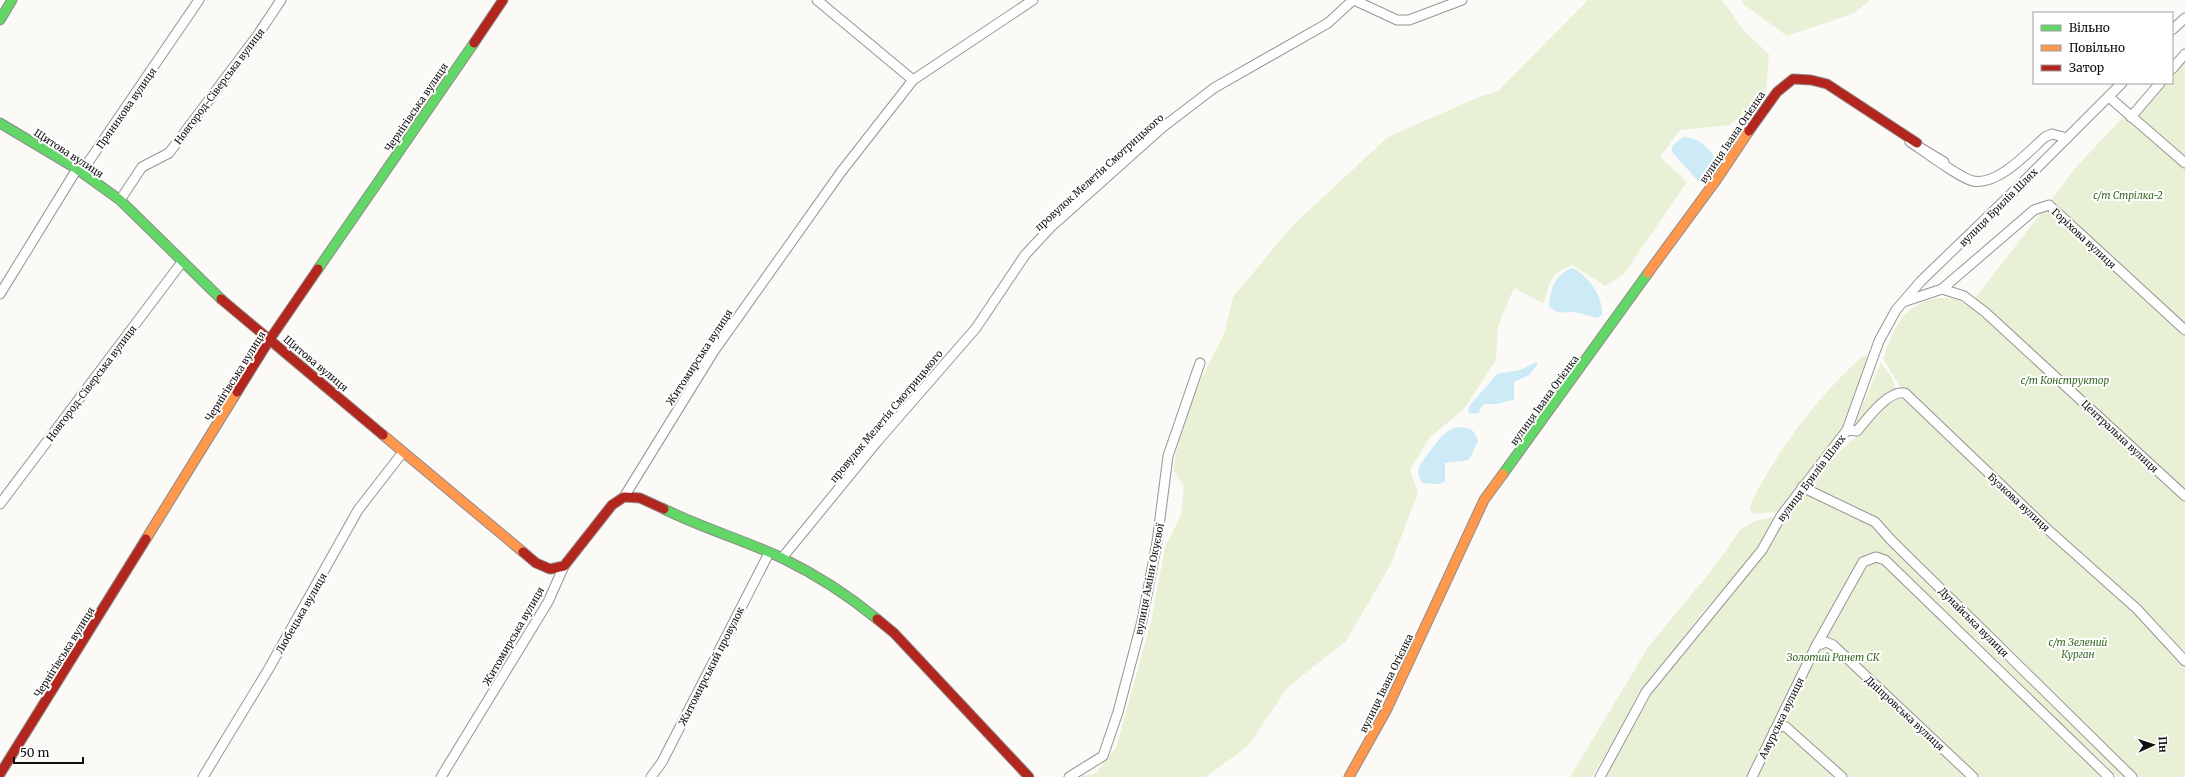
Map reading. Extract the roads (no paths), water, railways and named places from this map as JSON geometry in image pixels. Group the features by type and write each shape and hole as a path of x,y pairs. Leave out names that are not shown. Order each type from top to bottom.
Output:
{"street":[{"path":"0,20 12,0"},
{"name":"Пряникова вулиця","path":"0,294 76,169 87,164 199,0"},
{"name":"Новгород-Сіверська вулиця","path":"120,200 142,167 169,153 257,36 281,0"},
{"name":"Чернігівська вулиця","path":"0,774 270,340 503,0"},
{"path":"817,0 912,80"},
{"name":"Житомирська вулиця","path":"441,777 548,602 564,566 612,505 624,497 714,351 841,172 912,80 1033,0"},
{"path":"1353,0 1397,20 1408,20 1462,0"},
{"name":"провулок Мелетія Смотрицького","path":"782,558 876,443 976,328 1025,256 1051,227 1163,127 1214,88 1328,24 1353,0"},
{"path":"2173,29 2185,18"},
{"path":"2173,68 2185,54"},
{"name":"вулиця Івана Огієнка","path":"1349,777 1387,709 1484,500 1673,238 1718,179 1767,104 1777,92 1793,79 1816,82"},
{"path":"1816,82 1944,162 1816,82"},
{"path":"1816,82 1973,181 1994,178 2005,172 2045,137 2052,134 2066,138"},
{"path":"1816,82 1827,84 1917,143"},
{"name":"вулиця Брилів Шлях","path":"1600,777 1646,692 1762,550 1781,516 1847,430 1879,341 1896,310 1905,302 1921,281 2121,84"},
{"path":"2131,117 2159,84"},
{"path":"2109,97 2185,163"},
{"name":"Щитова вулиця","path":"0,123 76,169 120,200 229,307 536,563 550,568 564,566"},
{"name":"Горіхова вулиця","path":"1942,289 2034,210 2049,205 2185,330"},
{"name":"Новгород-Сіверська вулиця","path":"0,504 182,262"},
{"path":"1905,302 1942,289"},
{"name":"Центральна вулиця","path":"1942,289 1964,296 1986,312 2185,496"},
{"name":"вулиця Аміни Окуєвої","path":"1069,777 1103,756 1118,712 1142,621 1157,542 1168,456 1200,363"},
{"name":"Бузкова вулиця","path":"1847,430 1857,431 1878,408 1895,394 1905,394 2045,527 2138,609 2185,661"},
{"name":"Любецька вулиця","path":"203,777 275,657 358,510 403,452"},
{"name":"Дунайська вулиця","path":"1802,487 1875,522 1896,545 2132,777"},
{"path":"624,497 640,498 680,517 782,558 846,594 894,633 1029,777"},
{"name":"Житомирський провулок","path":"651,777 662,762 769,553"},
{"name":"Дунайська вулиця","path":"1871,557 1885,560 2110,777"},
{"name":"Амурська вулиця","path":"1752,777 1816,646 1863,562 1871,557"},
{"name":"Дніпровська вулиця","path":"1816,646 1826,642 1833,645 1973,777"},
{"path":"1774,730 1781,726 1786,727 1842,777"}],"water":[{"path":"1683,137 1700,142 1709,150 1715,159 1717,165 1709,181 1704,183 1699,182 1672,152 1672,146"},
{"path":"1573,268 1589,282 1597,294 1602,308 1602,315 1597,318 1574,312 1557,312 1549,306 1555,282 1567,270"},
{"path":"1536,362 1538,364 1529,375 1514,382 1514,400 1497,404 1485,404 1480,409 1479,413 1471,414 1468,412 1470,405 1497,374 1520,370"},
{"path":"1459,427 1472,430 1478,441 1469,460 1445,463 1445,482 1439,484 1423,483 1418,474 1422,462 1446,432"}],"park label":[{"name":"с/т Стрілка-2","path":"2128,195"},
{"name":"с/т Конструктор","path":"2065,380"},
{"name":"с/т Зелений Курган","path":"2078,648"},
{"name":"Золотий Ранет СК","path":"1833,657"}]}
